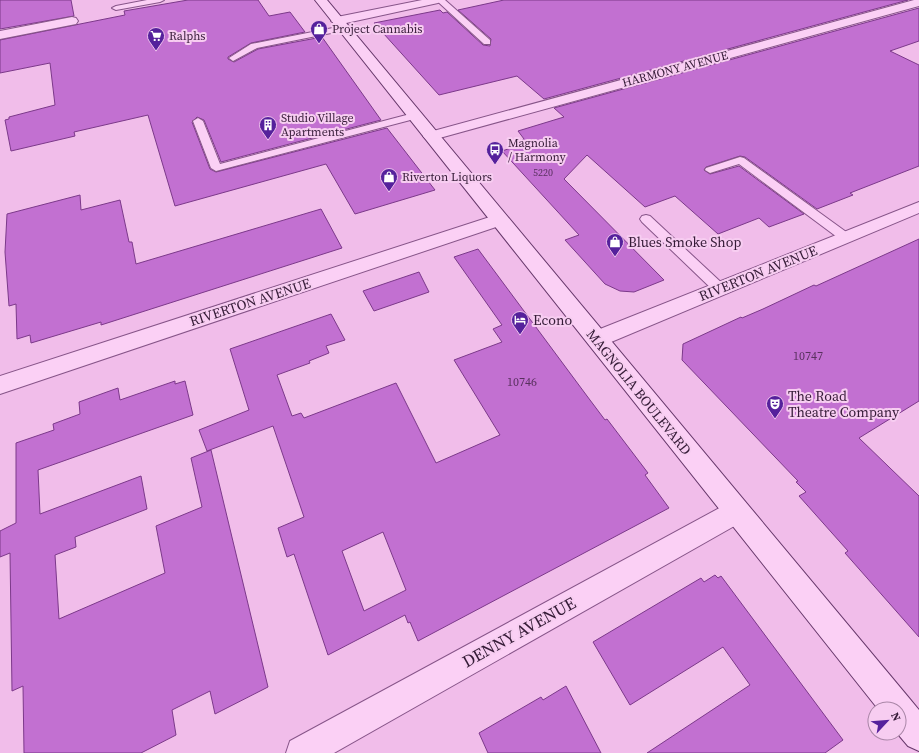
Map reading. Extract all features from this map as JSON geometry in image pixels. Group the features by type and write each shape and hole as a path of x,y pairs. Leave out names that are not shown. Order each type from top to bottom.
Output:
{"street":[{"name":"MAGNOLIA BOULEVARD","path":"321,0 891,701"},
{"path":"340,24 439,0"},
{"name":"HARMONY AVENUE","path":"431,136 919,2"},
{"path":"0,35 72,21"},
{"name":"RIVERTON AVENUE","path":"597,339 919,207"},
{"name":"RIVERTON AVENUE","path":"0,385 499,220"},
{"name":"DENNY AVENUE","path":"302,753 736,511"},
{"name":"MAGNOLIA BOULEVARD","path":"907,721 919,735"}],"lane":[{"path":"116,8 160,0"},
{"path":"439,0 487,42"},
{"path":"233,58 254,46 340,24"},
{"path":"198,122 216,168 414,116"},
{"path":"710,170 740,160 845,237"},
{"path":"646,219 720,289"}],"building":[{"path":"0,0 71,0 74,16 0,29"},
{"path":"188,0 258,0 269,16 290,12 305,32 251,43 228,57 228,59 234,62 258,49 322,37 381,120 221,162 204,120 197,117 192,122 210,169 216,172 387,128 435,190 355,214 326,164 175,206 148,115 74,132 75,136 11,151 5,120 9,119 9,117 55,105 50,63 0,73 0,40 125,15 124,11"},
{"path":"504,0 908,0 544,99 517,76 439,95 374,23 440,10 443,13 447,12 483,45 490,46 491,39 458,10"},
{"path":"919,8 919,41 890,51 919,65 919,166 850,193 853,195 817,209 745,157 740,156 706,167 704,170 710,174 739,166 804,214 769,227 759,218 718,234 675,196 645,207 587,155 564,179 664,280 634,292 620,291 605,284 565,240 579,235 502,151 514,147 510,143 524,139 518,131 564,117 554,108"},
{"path":"80,195 81,210 120,200 129,242 132,242 136,264 321,209 342,248 101,325 101,322 31,343 30,335 17,339 16,304 9,306 5,252 7,214"},
{"path":"919,239 919,401 859,438 919,496 919,637 845,553 848,551 799,496 806,492 796,482 798,481 682,360 683,344"},
{"path":"478,249 605,420 607,419 648,473 645,475 669,508 418,641 410,622 408,623 405,615 328,655 294,554 287,557 278,528 304,517 273,426 207,451 199,430 249,410 230,349 331,314 345,340 326,346 329,353 309,361 310,363 277,375 292,416 301,413 304,418 396,383 436,463 500,435 454,360 502,342 493,329 502,325 454,257","holes":["383,532 406,590 364,611 342,551"]},
{"path":"419,272 429,292 374,311 363,291"},
{"path":"175,381 175,384 185,381 193,415 38,470 40,514 141,476 147,509 75,537 76,547 55,555 59,619 165,573 156,526 202,507 191,458 211,450 268,687 215,714 210,691 172,710 176,735 141,753 24,753 23,686 12,691 10,553 0,557 0,531 16,523 16,443 54,430 53,424 80,414 79,402 118,388 120,400"},
{"path":"715,575 718,578 721,576 843,740 825,753 647,753 750,685 723,647 630,705 593,642 701,578 704,582"},
{"path":"566,686 601,753 488,753 479,733 541,697 543,700"}],"place":[{"name":"Project Cannabis","path":"319,44"},
{"name":"Ralphs","path":"156,51"},
{"name":"Studio Village Apartments","path":"268,140"},
{"name":"Magnolia / Harmony","path":"495,165"},
{"name":"Riverton Liquors","path":"389,192"},
{"name":"Blues Smoke Shop","path":"615,257"},
{"name":"Econo","path":"520,335"},
{"name":"The Road Theatre Company","path":"775,419"}]}
